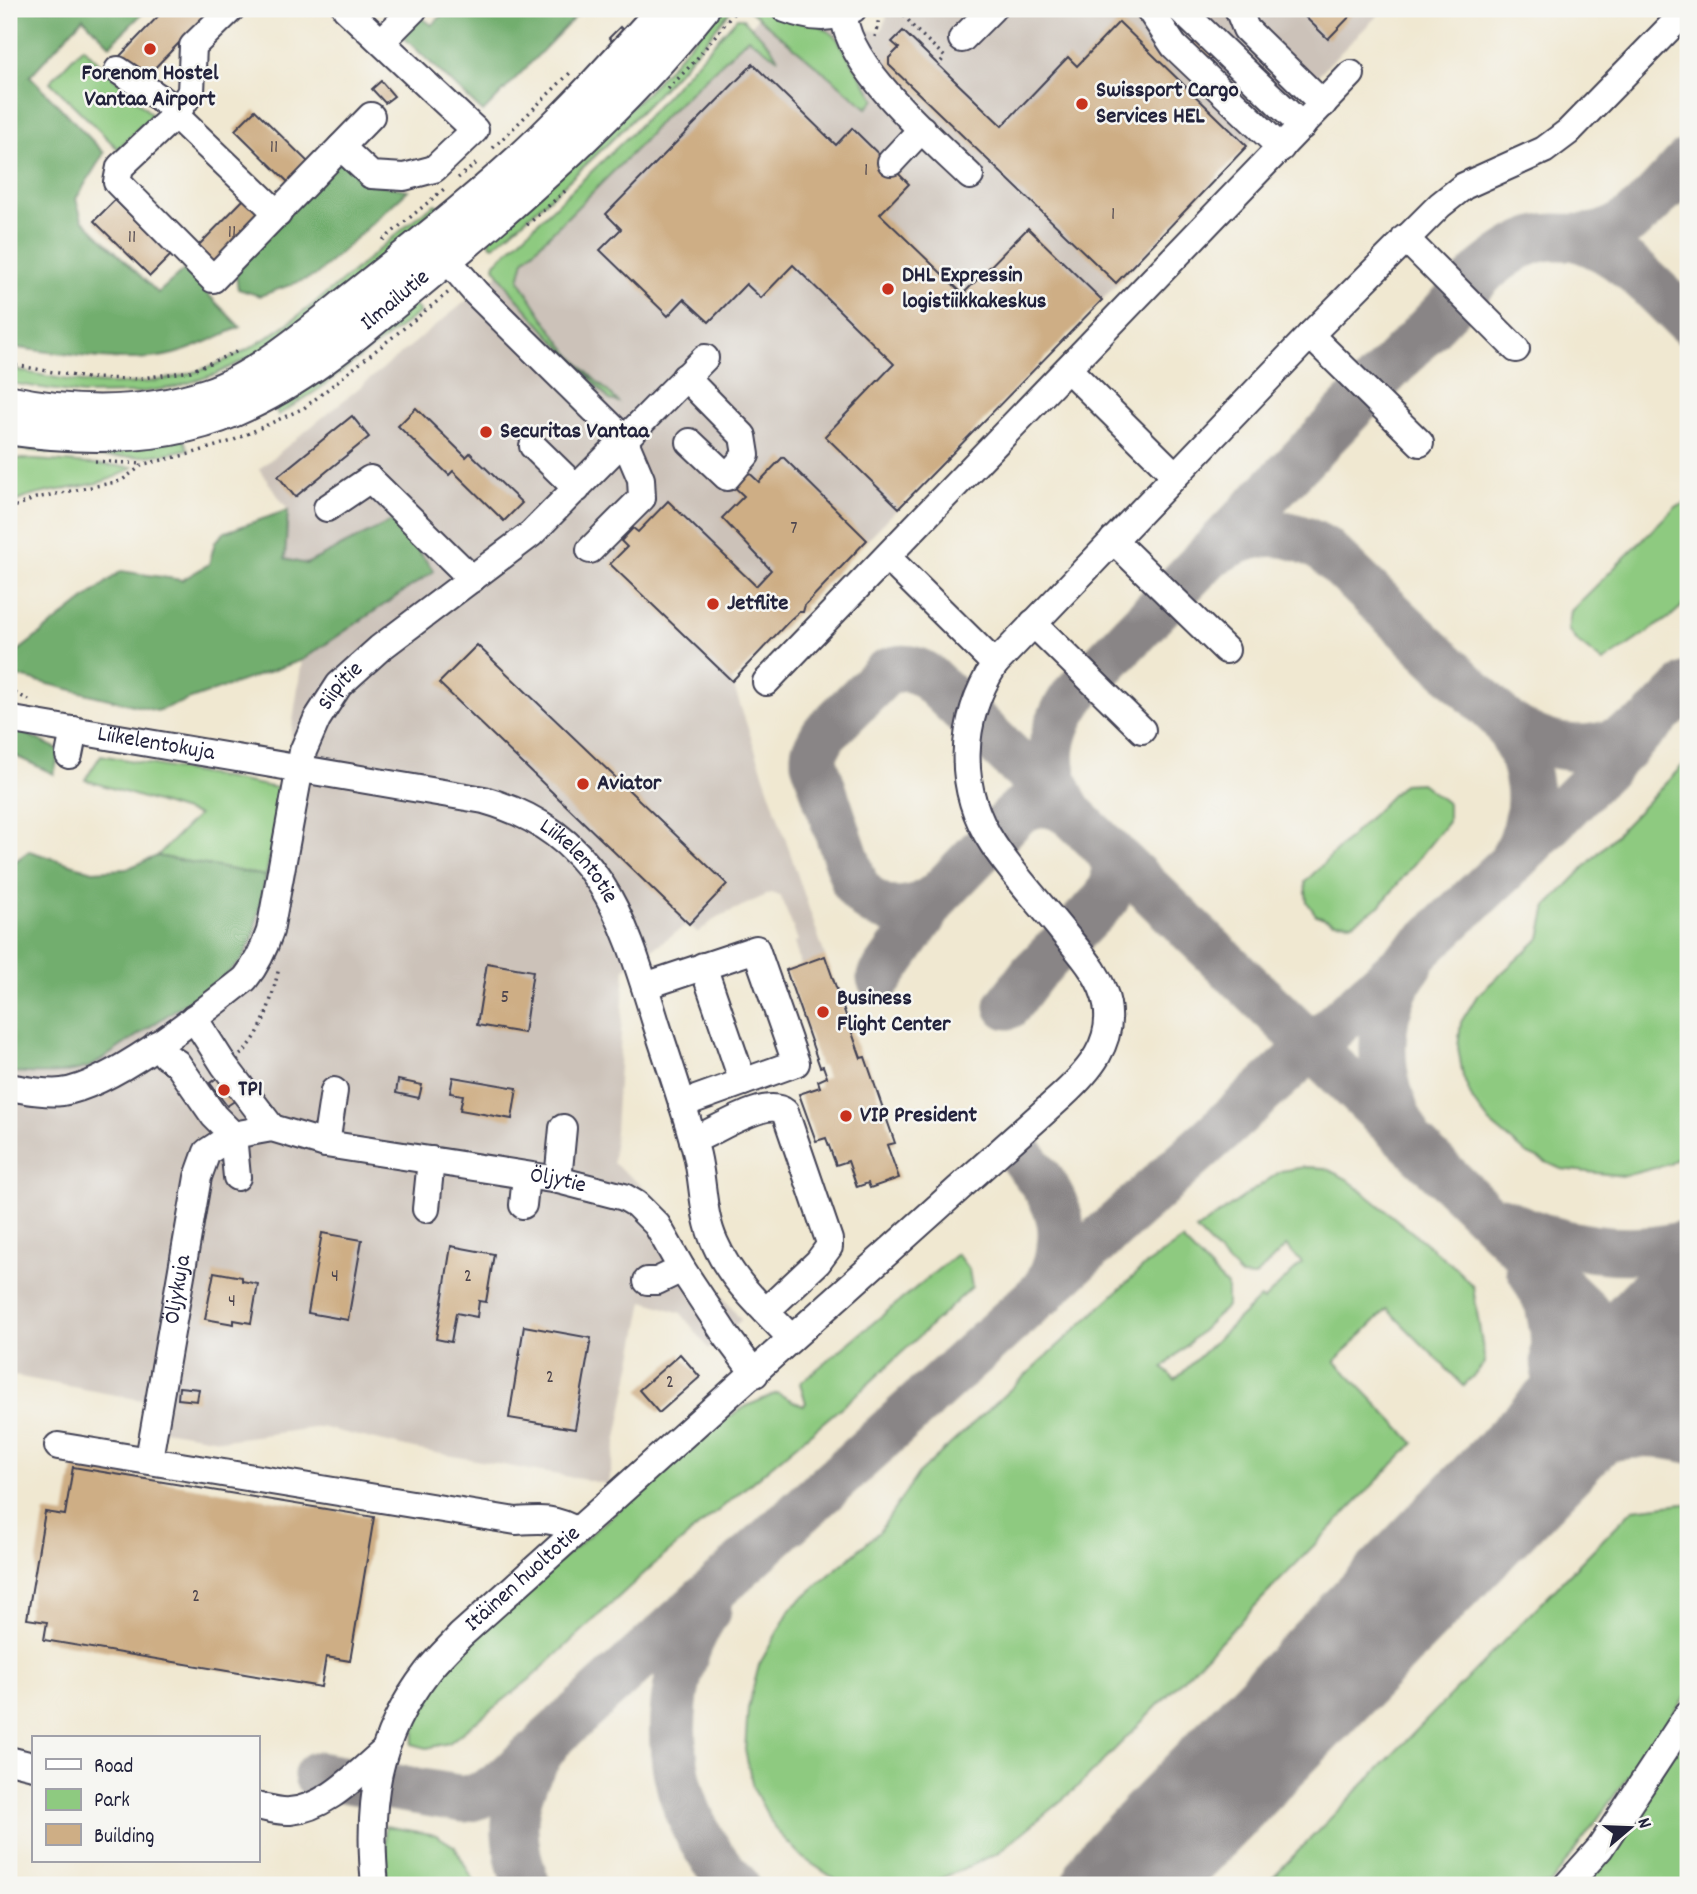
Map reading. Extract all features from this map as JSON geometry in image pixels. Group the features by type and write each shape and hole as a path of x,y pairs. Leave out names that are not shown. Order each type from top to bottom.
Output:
{"main road":[{"name":"Ilmailutie","path":"9,428 75,435 159,430 200,422 233,411 277,388 365,326 665,9"},
{"name":"Ilmailutie","path":"9,401 75,412 126,411 209,394 263,366 334,313 437,248 551,167 632,86 702,9"}],"street":[{"path":"232,9 193,46 191,92 177,113 120,167 117,182 213,279 371,116"},
{"path":"341,147 371,175 404,177 434,169 475,130 346,9"},
{"path":"382,41 414,9"},
{"path":"785,9 818,19 851,10 848,35 885,93 970,177"},
{"path":"962,39 992,9"},
{"path":"1149,9 1174,46 1281,148"},
{"path":"1180,9 1302,125"},
{"path":"1238,9 1246,29 1322,104"},
{"name":"Itäinen huoltotie","path":"374,1885 373,1810 382,1753 401,1712 427,1671 460,1636 755,1374 791,1338 1084,1076 1096,1061 1108,1027 1108,1007 1103,989 1073,944 995,847 975,809 969,788 967,741 971,718 985,681 995,664 1405,238 1464,186 1544,150 1567,132 1688,9"},
{"path":"118,70 177,113 278,214"},
{"path":"766,682 1351,74"},
{"path":"891,162 922,129"},
{"path":"1405,238 1516,349"},
{"path":"437,248 476,293 624,439 641,479 642,498 590,550"},
{"path":"1310,335 1420,443"},
{"name":"Siipitie","path":"194,1017 245,979 263,951 274,912 299,767 313,727 339,685 364,661 531,534 705,358"},
{"path":"1068,369 1175,475"},
{"path":"685,377 743,436 746,455 727,477 690,442"},
{"path":"533,446 577,489"},
{"path":"327,508 370,479 472,579"},
{"path":"1113,540 1226,650"},
{"path":"887,557 995,664"},
{"path":"1033,623 1142,730"},
{"name":"Liikelentokuja","path":"13,720 71,743 299,767"},
{"name":"Liikelentotie","path":"299,767 484,800 523,813 539,822 574,850 604,886 624,928 645,986 693,1140 707,1222 715,1243 727,1267 747,1293 791,1338"},
{"path":"645,986 757,948 796,1063 682,1104"},
{"path":"703,967 743,1082"},
{"path":"9,1087 62,1092 97,1082 194,1017 224,1065 272,1128"},
{"path":"157,1044 166,1056 177,1063 214,1116 233,1135 237,1177"},
{"path":"326,1144 334,1091"},
{"path":"693,1140 733,1120 771,1107 785,1112 829,1240 829,1247 818,1262 766,1311"},
{"name":"Öljytie","path":"233,1135 272,1128 326,1144 558,1180 609,1192 636,1204 657,1225 682,1269 755,1374"},
{"path":"558,1180 563,1128"},
{"name":"Öljykuja","path":"149,1459 198,1177 207,1152 233,1135"},
{"path":"426,1209 430,1160"},
{"path":"523,1205 526,1176"},
{"path":"647,1281 657,1281 682,1269"},
{"path":"58,1446 516,1521 558,1521 577,1531"},
{"path":"1567,1885 1600,1848 1688,1714"},
{"path":"259,1806 288,1811 309,1807 337,1791 382,1753"},
{"path":"9,1760 32,1766"}],"path":[{"path":"900,9 914,28 945,57 938,65"},
{"path":"455,180 484,157 574,69"},
{"path":"374,247 446,188"},
{"path":"9,364 86,378 136,379 191,371 248,345"},
{"path":"9,558 14,574 9,592"},
{"path":"224,1065 251,1044 270,1000 280,963"}],"shaded area":[{"path":"890,9 1384,9 1247,146 1102,300 805,605 803,612 791,619 732,681 825,956 801,965 794,943 798,941 780,896 771,893 716,918 698,933 688,924 625,968 613,1163 656,1197 673,1216 707,1277 741,1320 709,1349 681,1313 644,1301 608,1484 414,1449 320,1427 225,1440 163,1430 147,1401 9,1375 9,1072 46,1075 70,1073 92,1066 222,978 242,961 254,934 283,789 302,660 434,571 394,520 306,564 285,559 288,510 259,469 476,293 575,207 739,45 762,10 817,27 881,31"}],"green space":[{"path":"9,9 147,9 110,45 83,18 30,76 104,153 76,199 82,219 158,293 184,270 240,327 180,352 141,359 103,358 9,347"},
{"path":"449,9 583,9 483,112 402,36 419,16 432,25"},
{"path":"721,9 732,9 649,103 558,191 494,246 491,245 488,237 647,92"},
{"path":"748,9 765,9 820,25 837,38 875,99 867,108"},
{"path":"737,18 742,18 770,45 778,59 748,38 662,119 639,146 524,260 519,280 568,351 618,402 610,400 513,294 494,267 495,263 633,132"},
{"path":"83,47 152,115 118,149 50,82"},
{"path":"342,158 377,184 408,190 315,276 260,296 238,289 235,270"},
{"path":"435,204 442,208 275,345 216,374 176,387 136,393 83,394 9,383 9,369 74,381 114,384 151,382 215,365 272,335 298,316"},
{"path":"413,303 420,312 319,389 278,415 273,403"},
{"path":"9,436 183,438 188,449 143,456 76,455 9,448"},
{"path":"9,458 133,467 99,483 32,496 9,505"},
{"path":"1688,502 1688,601 1670,617 1603,662 1579,643 1568,630 1571,611 1675,507"},
{"path":"288,510 285,559 306,564 394,520 434,571 302,660 157,711 16,676 17,652 121,571 182,580 209,564 215,542 225,532"},
{"path":"9,726 60,750 54,774 9,753"},
{"path":"101,755 283,789 266,876 157,856 198,815 85,780"},
{"path":"1688,760 1688,1149 1670,1164 1624,1176 1561,1169 1526,1153 1490,1123 1473,1101 1463,1077 1458,1047 1461,1022 1477,996 1540,938 1547,906"},
{"path":"1421,783 1448,804 1448,822 1380,906 1353,923 1334,922 1316,915 1307,902 1305,882 1403,784"},
{"path":"29,851 93,871 126,869 157,856 266,876 254,934 242,960 222,978 92,1066 61,1073 9,1072 9,873 13,863"},
{"path":"1305,1167 1325,1168 1347,1179 1456,1268 1473,1287 1485,1363 1464,1386 1387,1309 1335,1361 1414,1443 1081,1784 998,1853 938,1880 912,1885 854,1885 840,1882 803,1858 775,1829 753,1788 745,1750 748,1708 759,1665 791,1608 879,1532 918,1474 1147,1264 1182,1240 1227,1286 1227,1306 1163,1368 1175,1380 1260,1298 1263,1301 1302,1263 1286,1246 1255,1277 1241,1276 1196,1230 1281,1171"},
{"path":"957,1254 969,1270 972,1287 864,1388 651,1567 529,1680 449,1743 427,1748 412,1744 420,1707 442,1674 467,1646 556,1564 722,1421 777,1393 803,1406 806,1403 800,1383"},
{"path":"1683,1503 1688,1505 1688,1693 1550,1885 1265,1885 1633,1509"},
{"path":"1688,1733 1688,1885 1577,1885"},
{"path":"385,1826 436,1835 455,1847 476,1885 386,1885"}],"building":[{"name":"Forenom Hostel Vantaa Airport","path":"165,9 212,9 143,80 119,57"},
{"path":"1297,9 1357,9 1328,39"},
{"path":"1119,22 1247,146 1116,283 889,65 889,58 899,48 892,42 903,31 1002,126 1068,57 1077,66"},
{"path":"620,27 623,30 612,41 609,38"},
{"path":"1197,39 1214,56 1207,64 1190,47"},
{"name":"DHL Expressin logistiikkakeskus","path":"753,64 836,145 852,128 909,184 880,214 963,294 1028,228 1102,300 899,508 825,436 894,364 793,265 761,298 746,284 709,322 684,299 668,316 600,250 621,229 606,214"},
{"path":"381,81 394,96 385,103 372,89"},
{"path":"255,110 312,166 292,186 235,130"},
{"path":"249,194 270,215 216,271 194,250"},
{"path":"115,200 171,255 150,276 94,221"},
{"path":"416,408 466,457 470,453 522,503 504,521 453,471 449,475 398,426"},
{"path":"352,416 369,437 295,497 278,476"},
{"path":"783,457 867,540 805,605 803,612 791,619 732,681 610,564 627,547 621,541 633,528 638,532 668,501 756,586 771,570 722,518 744,496 730,483 744,468 759,482"},
{"name":"Aviator","path":"477,645 727,884 689,924 439,683"},
{"name":"VIP President","path":"825,956 895,1143 887,1145 899,1178 870,1188 868,1183 857,1187 848,1161 836,1165 826,1138 816,1141 799,1094 820,1087 818,1081 827,1077 823,1066 820,1067 786,970"},
{"path":"487,963 533,971 524,1033 477,1025"},
{"name":"TP1","path":"222,1074 239,1098 227,1106 210,1083"},
{"path":"453,1077 517,1088 512,1119 460,1110 463,1095 450,1093"},
{"path":"398,1080 422,1085 419,1098 396,1093"},
{"path":"322,1233 362,1240 348,1320 308,1313"},
{"path":"451,1246 494,1254 486,1302 479,1301 477,1317 456,1313 451,1342 436,1339"},
{"path":"214,1272 242,1277 242,1281 258,1284 251,1323 234,1320 234,1324 205,1319"},
{"path":"524,1326 591,1338 575,1429 509,1418"},
{"path":"680,1354 700,1377 659,1413 639,1390"},
{"path":"179,1387 199,1389 197,1401 178,1399"},
{"path":"73,1467 374,1517 350,1661 326,1657 321,1687 44,1640 47,1622 27,1619 45,1512 65,1515"}],"taxiway":[{"path":"1688,162 1650,203 1616,229 1591,237 1535,240 1508,253 1484,271 1075,694 1058,725 1051,754 1056,784 1072,815 1688,1410"},
{"path":"1580,239 1625,263 1688,322"},
{"path":"1215,552 1244,539 1270,534 1297,537 1326,551 1502,719 1536,739 1570,748 1588,747 1624,738 1642,728"},
{"path":"938,895 916,907 893,909 882,907 863,894 855,884 814,762 814,753 824,734 885,673 907,669 928,677 1064,808"},
{"path":"527,1885 516,1845 516,1810 527,1775 549,1740 1426,943 1507,867 1688,685"},
{"path":"1502,719 1520,752 1529,787 1527,823 1513,858"},
{"path":"880,978 938,895 1018,812 1045,804 1058,807 1072,815"},
{"path":"1008,1006 1033,973 1106,899 1115,880 1114,862 1108,851"},
{"path":"1406,1132 1389,1091 1383,1047 1390,1004 1410,965"},
{"path":"1023,1158 1048,1191 1060,1222 1059,1254 1043,1293"},
{"path":"1501,1220 1546,1238 1616,1251 1640,1251 1688,1243"},
{"path":"1507,1490 1534,1453 1556,1402 1553,1331 1548,1304 1529,1267"},
{"path":"1518,1481 1549,1459 1599,1440 1635,1435 1688,1440"},
{"path":"708,1609 690,1642 678,1678 673,1715 674,1752 680,1788 693,1823 712,1856 736,1885"},
{"path":"317,1775 464,1799 493,1789 533,1755"}],"runway":[{"path":"1122,1885 1688,1302"}],"place":[{"name":"Forenom Hostel Vantaa Airport","path":"150,49"},
{"name":"Swissport Cargo Services HEL","path":"1082,104"},
{"name":"DHL Expressin logistiikkakeskus","path":"888,289"},
{"name":"Securitas Vantaa","path":"486,432"},
{"name":"Jetflite","path":"713,604"},
{"name":"Aviator","path":"583,784"},
{"name":"Business Flight Center","path":"823,1012"},
{"name":"TP1","path":"224,1090"},
{"name":"VIP President","path":"846,1116"}]}
